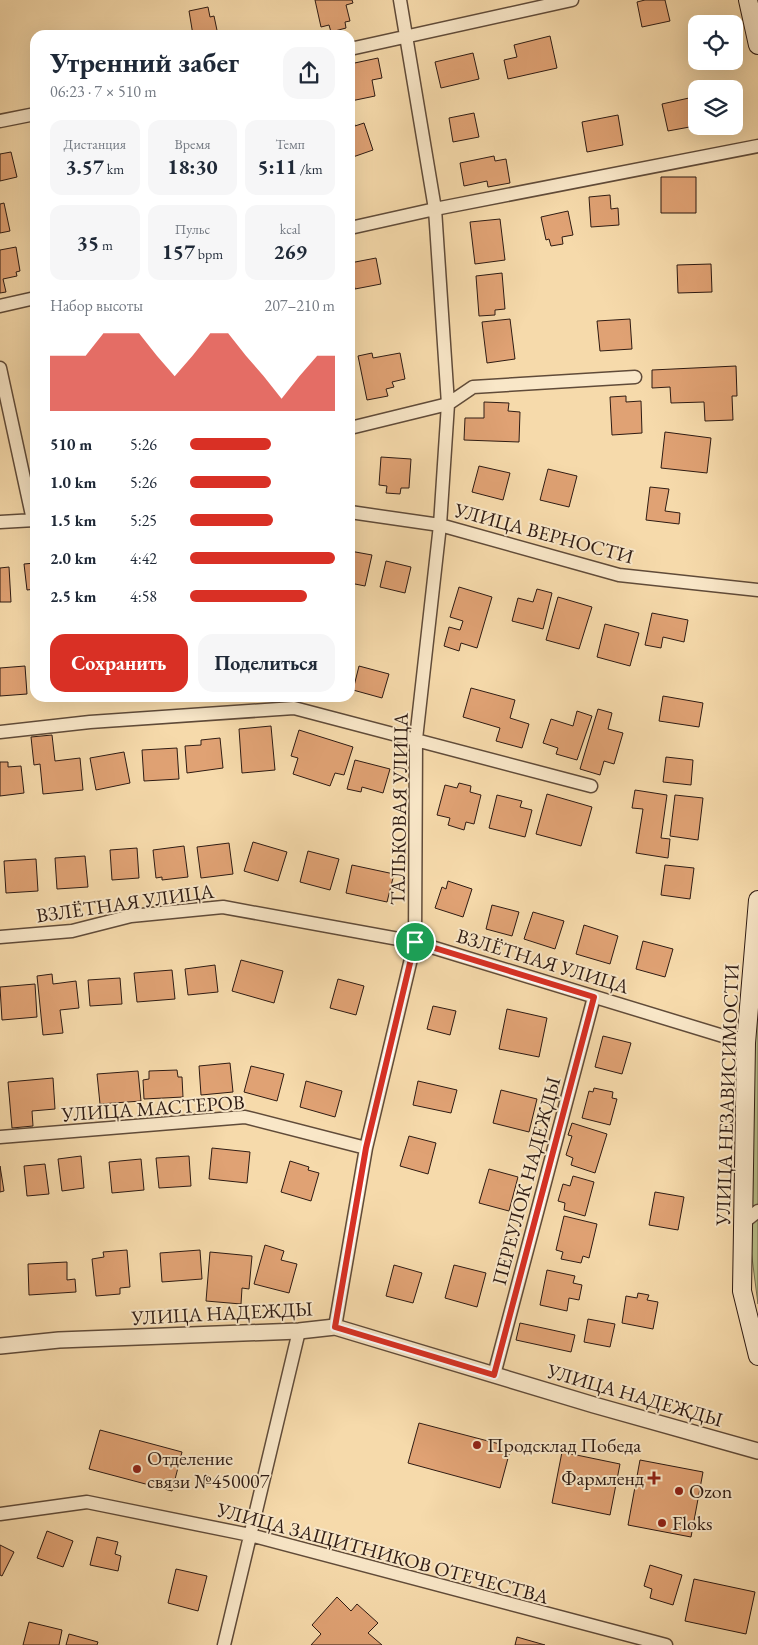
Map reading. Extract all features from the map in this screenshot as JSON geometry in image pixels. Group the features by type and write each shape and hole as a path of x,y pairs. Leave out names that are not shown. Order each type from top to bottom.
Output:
{"main road":[{"path":"748,0 758,45"},
{"name":"УЛИЦА НЕЗАВИСИМОСТИ","path":"758,900 746,1043 742,1291 758,1356"}],"street":[{"name":"ТАЛЬКОВАЯ УЛИЦА","path":"335,1327 366,1148 415,942 416,739 440,525 448,404 435,209 400,0"},
{"path":"355,48 572,0"},
{"path":"0,121 30,115"},
{"path":"355,227 435,209 758,146"},
{"path":"0,306 30,299"},
{"path":"0,368 30,502"},
{"path":"355,427 448,404 473,387 635,377"},
{"name":"УЛИЦА ВЕРНОСТИ","path":"355,513 440,525 619,575 758,590"},
{"path":"0,522 30,520"},
{"path":"0,732 90,722 294,708 591,786"},
{"name":"ВЗЛЁТНАЯ УЛИЦА","path":"0,937 72,931 131,916 223,907 415,942 746,1043"},
{"name":"ПЕРЕУЛОК НАДЕЖДЫ","path":"494,1375 594,997"},
{"name":"УЛИЦА МАСТЕРОВ","path":"0,1137 245,1117 366,1148"},
{"path":"743,1223 758,1210"},
{"name":"УЛИЦА НАДЕЖДЫ","path":"0,1346 59,1340 335,1327 758,1451"},
{"path":"224,1645 299,1330"},
{"name":"УЛИЦА ЗАЩИТНИКОВ ОТЕЧЕСТВА","path":"0,1514 86,1502 250,1535 666,1645"}],"green space":[{"path":"758,915 758,1304 750,1242 746,1043"}],"building":[{"path":"315,0 352,0 353,3 346,5 350,21 345,22 346,28 330,30 329,25 321,27"},
{"path":"665,0 670,21 642,27 637,2"},
{"path":"208,7 210,17 214,16 217,30 192,30 189,11"},
{"path":"550,36 557,68 508,79 504,60 517,57 514,45"},
{"path":"473,53 479,79 441,88 435,62"},
{"path":"378,58 382,78 372,80 375,96 355,100 355,63"},
{"path":"688,98 688,127 668,131 662,104"},
{"path":"474,113 479,137 453,142 449,118"},
{"path":"618,115 623,145 587,152 582,122"},
{"path":"364,123 373,150 355,156 355,126"},
{"path":"11,152 17,177 0,181 0,154"},
{"path":"494,156 495,161 506,159 510,183 488,187 487,181 464,186 460,163"},
{"path":"661,177 696,177 696,213 661,213"},
{"path":"610,195 611,209 618,208 619,225 591,227 589,197"},
{"path":"4,203 10,231 0,233 0,204"},
{"path":"568,211 573,235 562,237 563,244 551,246 549,239 546,240 541,217"},
{"path":"500,219 505,260 475,264 470,222"},
{"path":"16,247 20,271 16,272 17,276 3,279 6,292 0,293 0,250"},
{"path":"376,258 381,284 355,289 355,262"},
{"path":"711,264 712,292 678,293 677,265"},
{"path":"502,273 505,309 495,310 495,315 479,316 476,276"},
{"path":"510,319 515,359 487,363 482,322"},
{"path":"630,319 632,349 600,351 597,321"},
{"path":"372,353 373,358 400,353 405,379 392,382 394,387 386,389 388,396 367,400 358,356"},
{"path":"736,366 737,396 732,396 733,420 705,421 704,402 671,403 670,387 652,388 652,370"},
{"path":"626,396 626,402 641,401 642,433 612,435 610,397"},
{"path":"484,402 509,403 508,411 520,412 519,442 464,440 465,418 484,418"},
{"path":"665,432 711,438 707,473 661,468"},
{"path":"381,457 411,459 409,488 401,488 400,494 386,493 387,486 379,485"},
{"path":"479,466 510,473 503,500 472,492"},
{"path":"548,469 577,476 569,507 540,500"},
{"path":"650,487 669,489 665,511 680,513 679,524 646,520"},
{"path":"355,552 372,555 365,586 355,584"},
{"path":"386,561 411,567 405,593 380,587"},
{"path":"30,563 30,590 27,590 24,564"},
{"path":"9,567 11,602 0,602 0,568"},
{"path":"459,587 492,597 477,648 461,643 459,651 444,646 449,627 460,630 463,621 450,617"},
{"path":"537,589 552,593 543,629 512,621 518,598 533,602"},
{"path":"558,597 592,607 579,649 546,640"},
{"path":"652,613 688,620 684,642 663,637 661,648 645,645"},
{"path":"605,624 639,633 630,666 597,657"},
{"path":"25,666 27,694 0,696 0,668"},
{"path":"359,666 389,674 382,698 355,691"},
{"path":"471,688 515,700 510,718 529,724 522,748 496,741 500,728 463,717"},
{"path":"663,696 703,703 699,727 659,721"},
{"path":"598,709 612,713 608,729 623,733 614,764 604,761 600,775 580,769"},
{"path":"577,711 592,716 577,760 556,754 558,748 543,743 551,719 573,726"},
{"path":"271,726 275,770 242,773 239,729"},
{"path":"299,730 353,747 344,775 335,773 330,786 293,774 298,758 291,756"},
{"path":"52,735 55,761 80,758 83,790 43,794 40,764 34,765 31,737"},
{"path":"220,738 223,768 187,773 185,746 201,745 201,740"},
{"path":"177,748 179,779 144,781 142,750"},
{"path":"124,752 130,783 96,790 90,758"},
{"path":"666,757 693,760 691,785 663,782"},
{"path":"355,760 390,769 383,793 362,787 361,792 347,789"},
{"path":"0,762 8,762 8,767 21,766 24,793 0,796"},
{"path":"459,783 471,786 470,792 481,795 474,824 466,822 464,830 448,825 450,818 437,815 445,785 457,788"},
{"path":"635,790 667,795 661,838 670,839 668,858 636,853 643,809 632,808"},
{"path":"547,794 592,807 581,846 536,834"},
{"path":"497,795 522,801 520,807 532,810 525,837 489,828"},
{"path":"675,795 703,798 698,840 670,836"},
{"path":"253,842 287,852 278,881 244,871"},
{"path":"229,843 233,874 201,878 197,847"},
{"path":"184,846 188,877 162,880 162,877 156,878 153,850"},
{"path":"137,848 139,878 112,880 110,850"},
{"path":"308,851 339,859 330,890 300,882"},
{"path":"85,856 88,887 57,889 55,858"},
{"path":"36,859 38,891 6,893 4,861"},
{"path":"352,865 394,874 387,902 346,893"},
{"path":"665,865 694,868 690,899 661,895"},
{"path":"448,881 472,889 463,917 435,908 442,887 446,889"},
{"path":"492,905 519,912 512,936 486,929"},
{"path":"533,912 564,921 555,949 524,939"},
{"path":"584,925 618,936 610,964 576,954"},
{"path":"643,941 673,949 665,977 636,969"},
{"path":"241,960 283,971 274,1003 232,991"},
{"path":"215,965 218,992 188,995 185,969"},
{"path":"172,970 175,999 137,1002 134,973"},
{"path":"52,974 53,984 76,981 79,1008 60,1010 63,1033 43,1035 37,976"},
{"path":"120,978 122,1004 90,1006 88,980"},
{"path":"338,979 364,986 356,1015 330,1008"},
{"path":"35,984 37,1017 2,1020 0,987"},
{"path":"433,1006 456,1011 450,1035 427,1029"},
{"path":"507,1009 547,1018 539,1057 499,1049"},
{"path":"603,1036 631,1043 622,1074 595,1067"},
{"path":"230,1063 233,1092 201,1095 199,1066"},
{"path":"251,1066 284,1074 277,1101 244,1092"},
{"path":"177,1070 178,1077 182,1077 183,1097 144,1099 143,1080 149,1079 149,1071"},
{"path":"138,1071 141,1101 100,1104 97,1074"},
{"path":"53,1078 55,1109 32,1111 33,1126 12,1128 8,1082"},
{"path":"306,1081 342,1091 335,1117 300,1107"},
{"path":"418,1081 457,1090 451,1113 413,1105"},
{"path":"594,1088 613,1092 612,1098 617,1099 610,1125 582,1118 589,1091 593,1092"},
{"path":"501,1090 537,1099 529,1132 493,1123"},
{"path":"572,1123 607,1134 595,1173 571,1165 573,1158 566,1155 572,1136 568,1135"},
{"path":"409,1136 436,1143 428,1174 400,1166"},
{"path":"212,1148 250,1152 247,1183 209,1179"},
{"path":"81,1156 84,1188 62,1191 58,1159"},
{"path":"189,1156 191,1186 159,1188 156,1158"},
{"path":"141,1159 144,1190 112,1193 109,1162"},
{"path":"290,1161 309,1167 308,1170 319,1173 311,1201 281,1192"},
{"path":"45,1164 49,1194 27,1196 24,1166"},
{"path":"0,1166 4,1191 0,1192"},
{"path":"489,1169 518,1177 509,1211 479,1203"},
{"path":"573,1176 594,1182 585,1216 564,1210 565,1203 558,1201 563,1184 570,1186"},
{"path":"655,1192 684,1197 678,1230 649,1225"},
{"path":"564,1216 597,1224 589,1258 583,1256 581,1263 561,1259 563,1252 556,1250"},
{"path":"265,1245 284,1251 281,1260 297,1264 289,1293 254,1284"},
{"path":"127,1250 130,1287 120,1288 120,1294 96,1296 92,1259 104,1257 103,1252"},
{"path":"200,1250 202,1279 162,1282 160,1253"},
{"path":"210,1252 252,1256 249,1289 242,1288 241,1304 206,1301"},
{"path":"67,1262 67,1280 75,1279 76,1292 29,1295 28,1264"},
{"path":"394,1265 422,1273 413,1303 386,1296"},
{"path":"454,1265 486,1273 477,1307 445,1298"},
{"path":"547,1270 575,1276 573,1283 582,1285 579,1300 569,1298 567,1311 540,1305"},
{"path":"638,1293 649,1295 647,1300 658,1302 653,1329 622,1323 626,1296 637,1298"},
{"path":"588,1319 615,1324 610,1347 584,1342"},
{"path":"520,1323 575,1335 571,1352 516,1340"},
{"path":"419,1423 511,1447 500,1488 408,1463"},
{"path":"100,1430 182,1452 172,1491 89,1469"},
{"path":"562,1452 620,1464 610,1515 552,1503"},
{"path":"640,1460 703,1472 691,1537 628,1525"},
{"path":"47,1531 73,1541 63,1567 37,1558"},
{"path":"97,1537 118,1542 115,1554 121,1556 118,1571 90,1565"},
{"path":"0,1545 14,1552 2,1576 0,1575"},
{"path":"650,1565 682,1575 673,1605 650,1598 652,1589 644,1586"},
{"path":"176,1569 207,1576 198,1611 168,1603"},
{"path":"694,1579 755,1592 746,1634 685,1621"},
{"path":"337,1597 351,1611 357,1604 378,1623 368,1633 382,1645 311,1645 321,1634 312,1625"},
{"path":"29,1622 62,1630 59,1645 23,1645"},
{"path":"69,1634 98,1642 97,1645 66,1645"},
{"path":"517,1637 545,1645 515,1645"}],"place":[{"name":"Продсклад Победа","path":"477,1445"},
{"name":"Отделение связи №450007","path":"137,1469"},
{"name":"Фармленд","path":"654,1478"},
{"name":"Ozon","path":"679,1491"},
{"name":"Floks","path":"662,1523"}],"route":[{"path":"415,942 594,997 494,1375 335,1327 366,1148 415,942"}]}
